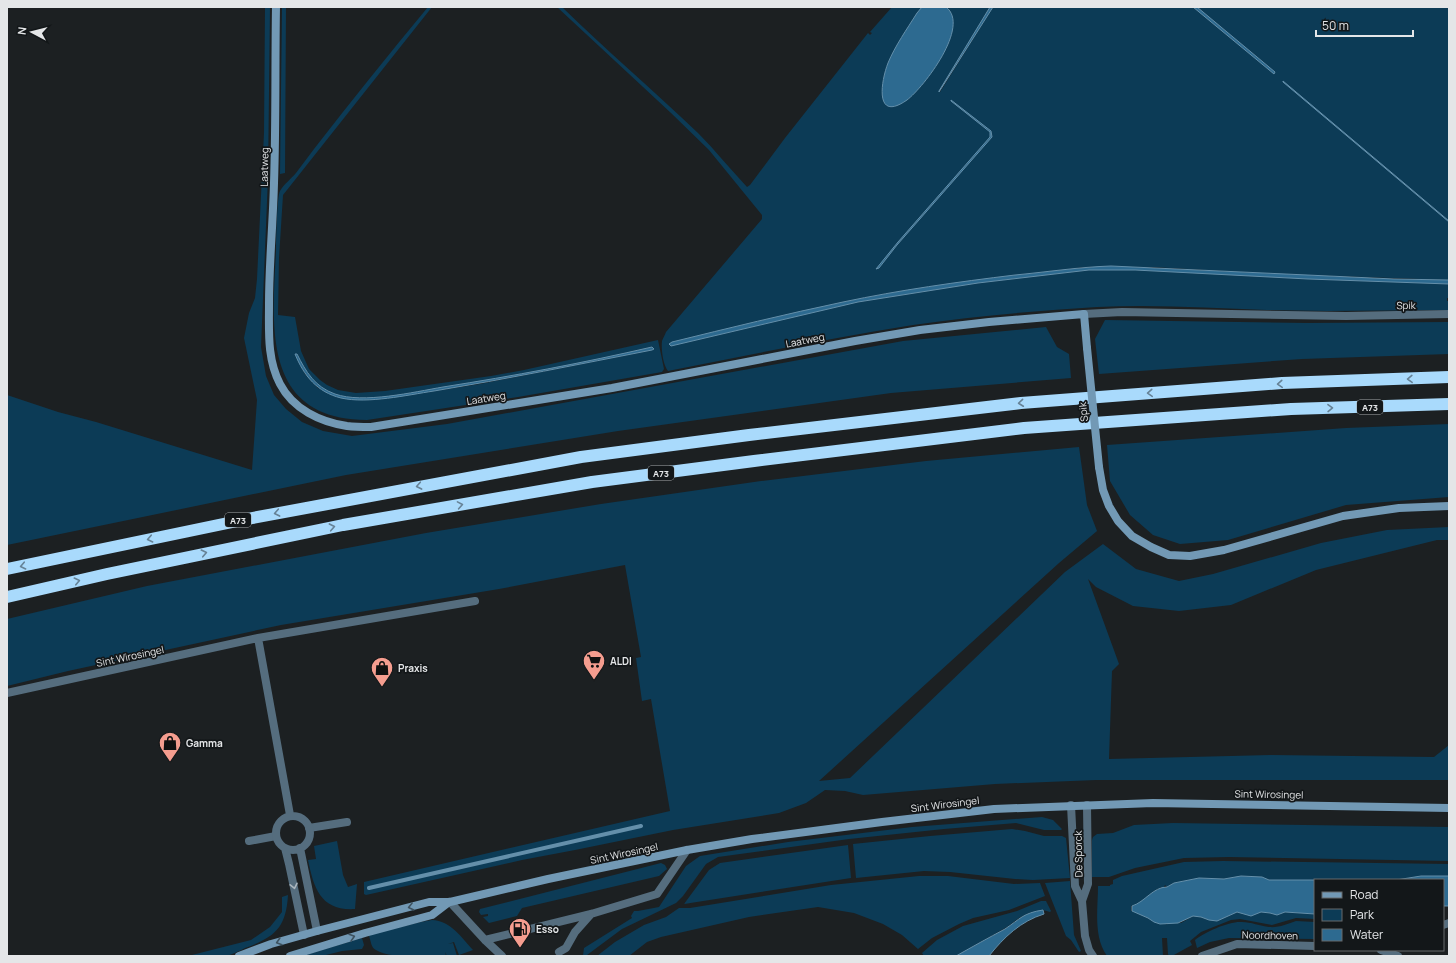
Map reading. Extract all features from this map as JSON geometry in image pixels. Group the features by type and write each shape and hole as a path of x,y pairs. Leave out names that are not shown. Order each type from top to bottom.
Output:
{"highway":[{"name":"A73","path":"7,569 247,519 581,457 749,435 1021,403 1282,383 1449,377"},
{"name":"A73","path":"7,597 252,543 343,525 592,482 1024,428 1291,408 1449,404"},
{"name":"A73","path":"7,605 39,589"}],"street":[{"name":"Laatweg","path":"276,7 274,183 268,336 271,362 280,385 291,401 309,415 329,422 348,426 371,427 612,388 920,330 989,322 1084,314"},
{"name":"Spik","path":"1449,314 1346,316 1122,312 1084,314 1102,490 1118,521 1132,536 1151,548 1169,554 1190,556 1224,550 1343,516 1399,508 1449,506"},
{"name":"Sint Wirosingel","path":"7,693 258,638 475,601"},
{"path":"258,638 290,815"},
{"name":"Sint Wirosingel","path":"239,956 271,944 428,902 450,902 555,877 687,850 752,839 882,822 994,809 1070,805 1204,803 1449,808"},
{"name":"De Sporck","path":"1070,805 1075,886 1082,901 1085,936 1089,950 1093,956"},
{"name":"De Sporck","path":"1082,901 1088,884 1087,805"},
{"path":"290,815 300,817 310,828 308,840 305,845 295,850 285,848 280,845 276,836 277,825 280,820 290,815"},
{"path":"310,828 347,822"},
{"path":"249,841 276,836"},
{"path":"285,848 304,935 315,948"},
{"path":"300,848 317,931 315,948"},
{"path":"485,940 591,914 657,894 687,850"},
{"name":"Sint Wirosingel","path":"290,956 365,933 432,915 450,902"},
{"path":"450,902 502,956"},
{"path":"559,952 566,948 575,932 591,914"},
{"name":"Noordhoven","path":"1202,956 1236,944 1314,946"},
{"path":"1386,951 1400,954"}],"green space":[{"path":"265,7 270,7 268,177 261,347 266,376 274,395 286,409 302,422 323,431 352,436 447,424 903,341 1046,327 1057,347 1069,354 1071,378 891,393 618,431 346,475 7,545 7,395 58,412 96,422 252,470 257,400 244,338 249,313 255,298 257,279 264,133"},
{"path":"282,7 286,7 285,173 280,174"},
{"path":"428,7 432,7 283,195 279,258 278,315 295,317 301,351 309,369 320,380 338,390 356,393 385,391 524,370 658,340 664,369 662,372 518,397 367,420 333,416 308,404 291,386 281,364 275,338 274,280 277,210 280,191","holes":["652,347 654,349 480,384 365,400 349,399 318,388 305,374 295,354 297,354 312,378 322,387 335,394 346,397 360,398 403,394 548,369"]},
{"path":"557,7 562,7 698,133 747,187 868,33 870,35 872,33 870,32 892,7 990,7 939,91 940,92 993,7 1193,7 1274,74 1275,72 1197,7 1449,7 1449,221 1319,112 1449,222 1449,280 1277,274 1152,267 1085,267 993,278 883,294 763,320 670,343 858,302 978,283 1089,270 1135,270 1308,279 1449,284 1449,298 1447,298 1447,301 1449,301 1449,310 1290,311 1140,306 1051,310 982,316 913,325 821,341 668,371 664,361 662,348 662,341 666,332 762,219 762,215 709,150","holes":["951,101 991,131 992,137 897,245 879,268 898,242 990,137 990,132"]},
{"path":"1105,320 1307,323 1449,322 1449,354 1302,359 1099,374 1095,339"},
{"path":"1449,424 1449,497 1346,505 1228,540 1180,544 1153,535 1130,515 1110,481 1107,445 1346,428"},
{"path":"1079,447 1087,505 1097,531 1059,563 819,781 850,778 1065,572 1103,544 1136,569 1179,581 1213,574 1321,543 1387,530 1449,527 1449,540 1437,540 1316,570 1231,605 1179,611 1133,606 1096,587 1088,579 1119,664 1112,671 1109,759 1271,755 1434,757 1449,745 1449,780 1096,780 995,784 863,795 845,791 825,790 806,803 779,813 673,830 522,860 366,895 364,894 364,882 670,811 651,699 642,701 636,658 641,657 625,565 499,589 281,625 68,671 7,686 7,619 147,586 426,533 601,504 761,481 926,461"},
{"path":"1042,817 1053,820 1062,829 1044,830 1016,823 849,839 718,857 706,864 683,896 676,903 622,929 587,955 583,956 584,948 632,918 631,916 634,911 659,907 686,866 700,856 788,842 912,827"},
{"path":"1173,823 1449,827 1449,861 1229,857 1184,858 1135,868 1109,877 1092,877 1092,840 1097,834 1113,833 1134,825"},
{"path":"1012,829 1044,836 1062,836 1066,838 1070,878 1033,880 924,871 856,878 853,844"},
{"path":"337,841 343,875 348,887 357,884 355,909 343,909 327,902 317,889 310,871 308,860 316,859 314,846"},
{"path":"848,845 851,878 684,904 709,870 720,863"},
{"path":"1223,861 1449,864 1449,876 1421,876 1402,879 1269,880 1262,877 1242,876 1224,879 1203,878 1174,883 1167,887 1165,885 1136,905 1131,906 1131,911 1134,911 1157,923 1166,923 1166,925 1167,923 1181,923 1193,916 1217,921 1237,912 1246,914 1261,912 1277,915 1285,912 1314,914 1314,919 1296,918 1272,925 1240,919 1231,920 1201,932 1190,941 1192,945 1172,956 1169,956 1168,954 1167,938 1162,938 1163,956 1107,956 1098,931 1098,886 1110,886 1113,884 1113,880 1122,876 1184,862"},
{"path":"661,863 665,865 667,869 659,876 522,908 517,916 489,923 483,917 488,916 488,914 481,915 479,912 480,909"},
{"path":"919,876 948,876 1014,884 1040,883 1045,896 1009,910 973,918 932,938 918,949 902,935 883,924 854,913 818,907 749,917 661,937 647,942 629,956 597,956 615,942 644,925 666,917 679,908 690,908 831,885"},
{"path":"1070,881 1074,935 1081,951 1079,952 1071,940 1066,936 1045,883"},
{"path":"288,895 285,916 277,930 264,940 228,955 216,957 188,956 251,940 270,927 282,912 282,897"},
{"path":"1041,901 1046,901 1051,911 1050,912 1043,910 1029,913 956,956 924,956 922,953 937,940 963,926 1017,911"},
{"path":"432,920 445,923 455,930 473,950 459,955 454,942 448,944 453,943 457,956 447,956 445,952 446,956 399,956 382,953 374,949 372,946 369,936 372,934"},
{"path":"1296,921 1314,922 1314,939 1229,938 1210,942 1197,948 1195,940 1224,925 1237,922 1272,927 1283,926"},
{"path":"362,938 364,945 362,949 342,951 322,956 302,956"}],"water":[{"path":"922,7 946,7 952,16 953,28 949,41 933,70 915,93 907,100 896,106 889,106 885,103 882,97 885,71 898,44"},
{"path":"990,7 993,7 939,92 939,91"},
{"path":"1193,7 1197,7 1275,72 1274,74"},
{"path":"1283,82 1449,221 1449,222"},
{"path":"951,100 991,131 992,137 897,245 879,268 876,269 990,137 990,132"},
{"path":"1111,266 1394,279 1449,280 1449,284 1308,279 1135,270 1089,270 978,283 858,302 671,346 669,344 779,316 886,294 950,283 1075,268"},
{"path":"652,347 654,349 652,350 489,382 400,397 363,400 341,398 325,392 307,376 295,354 297,354 312,378 322,387 335,394 346,397 360,398 403,394 495,378 574,364"},
{"path":"1241,876 1262,877 1269,880 1314,880 1314,914 1285,912 1277,915 1261,912 1251,916 1237,912 1217,921 1193,916 1178,923 1160,924 1132,911 1132,906 1157,889 1167,887 1174,883 1199,878 1224,879"},
{"path":"1421,876 1449,876 1449,906 1444,906 1444,879 1402,879"},
{"path":"1043,910 1044,914 1020,925 1001,942 989,956 956,956 1005,929 1018,919 1036,911"}],"waterway":[{"path":"369,888 641,826"}],"place":[{"name":"ALDI","path":"594,680"},
{"name":"Praxis","path":"382,688"},
{"name":"Gamma","path":"170,762"},
{"name":"Esso","path":"520,948"}]}
